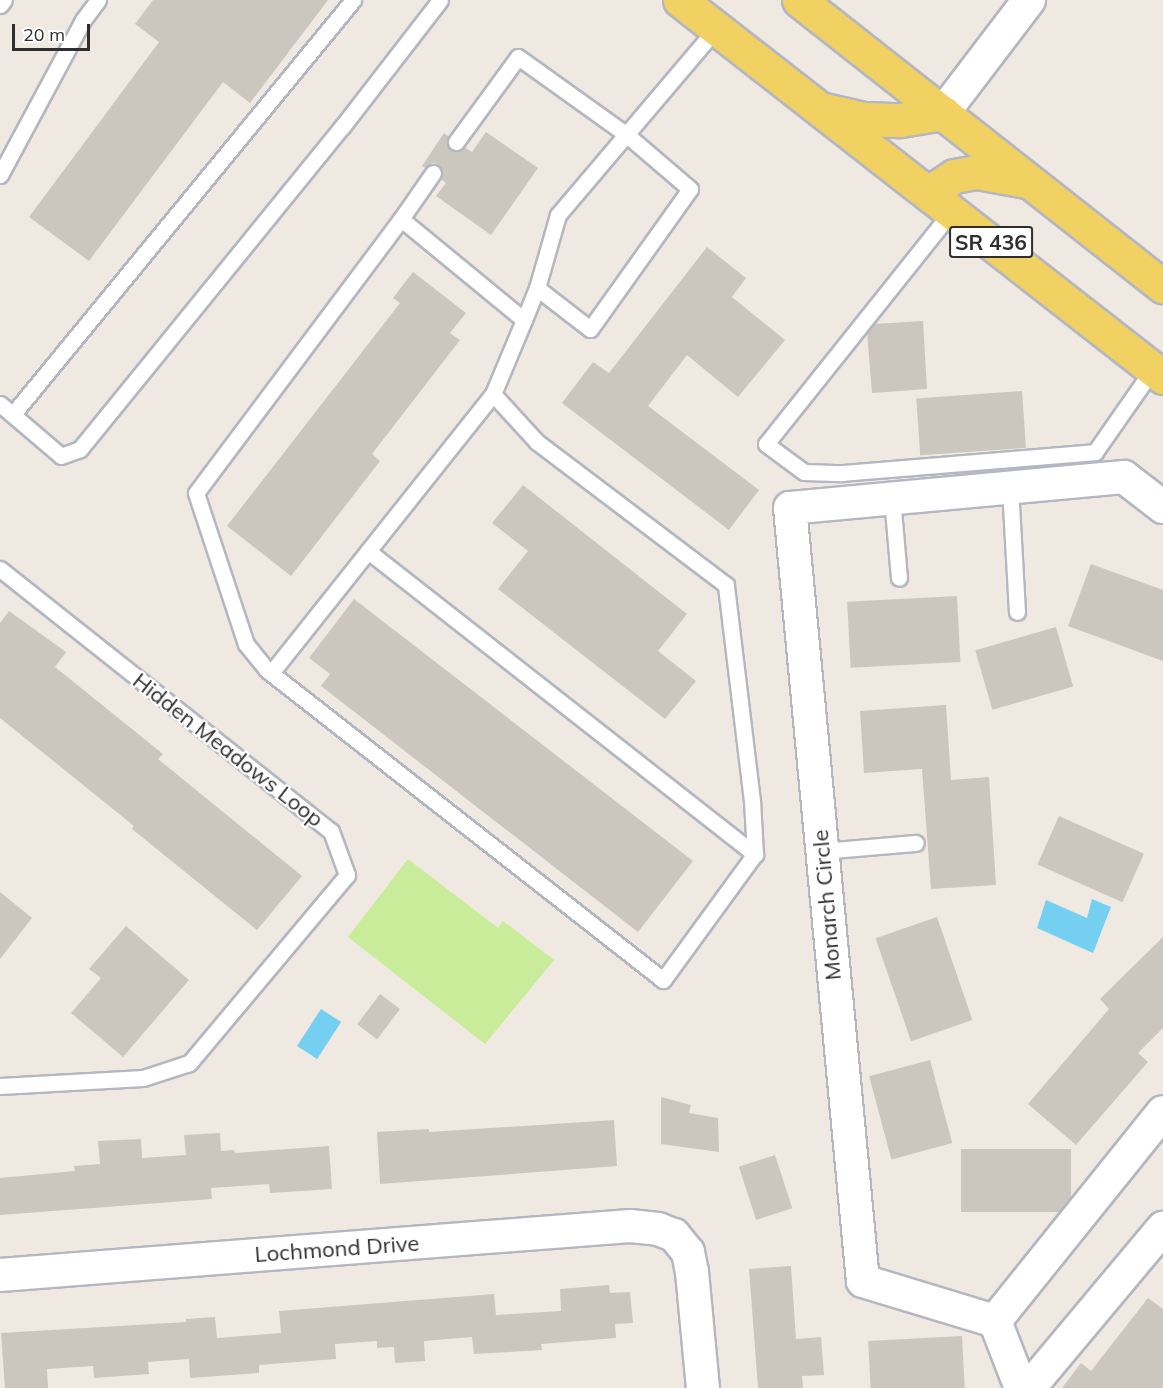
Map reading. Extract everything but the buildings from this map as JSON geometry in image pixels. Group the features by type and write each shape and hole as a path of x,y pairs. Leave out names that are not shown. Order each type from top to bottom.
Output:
{"main road":[{"name":"SR 436","path":"680,0 1158,373"},
{"name":"SR 436","path":"799,0 1163,285"},
{"path":"817,109 864,119 900,120 943,113"},
{"path":"940,202 954,176 976,172 1031,182"}],"street":[{"path":"943,113 1023,2"},
{"name":"Monarch Circle","path":"994,1321 862,1281 790,508 1124,477 1163,507"},
{"path":"1021,1388 994,1321 1163,1112"},
{"name":"Lochmond Drive","path":"0,1275 630,1226 658,1229 674,1235 688,1252 703,1388"},
{"path":"1029,1388 1163,1227"}],"lane":[{"path":"0,5 4,0"},
{"path":"0,175 83,20 98,0"},
{"path":"13,414 353,0"},
{"path":"0,404 61,456 80,449 342,127 440,0"},
{"path":"271,673 494,394 537,288 558,215 716,29"},
{"path":"456,142 518,57 627,135 690,189 590,329 537,288"},
{"path":"433,173 196,493 246,644 271,673 663,980 755,854 752,801 726,585 537,442 494,394"},
{"path":"940,202 766,444 804,472 842,473 1095,452 1158,373"},
{"path":"401,219 524,320"},
{"path":"1010,487 1017,612"},
{"path":"892,498 899,578"},
{"path":"368,551 755,854"},
{"name":"Hidden Meadows Loop","path":"0,569 331,831 347,875 189,1063 143,1078 0,1086"},
{"path":"822,851 916,843"}],"green space":[{"path":"408,859 498,928 503,921 554,960 485,1044 348,937"}],"water":[{"path":"1092,899 1111,907 1093,953 1037,928 1046,900 1087,918"},
{"path":"321,1009 341,1022 317,1059 297,1046"}]}
